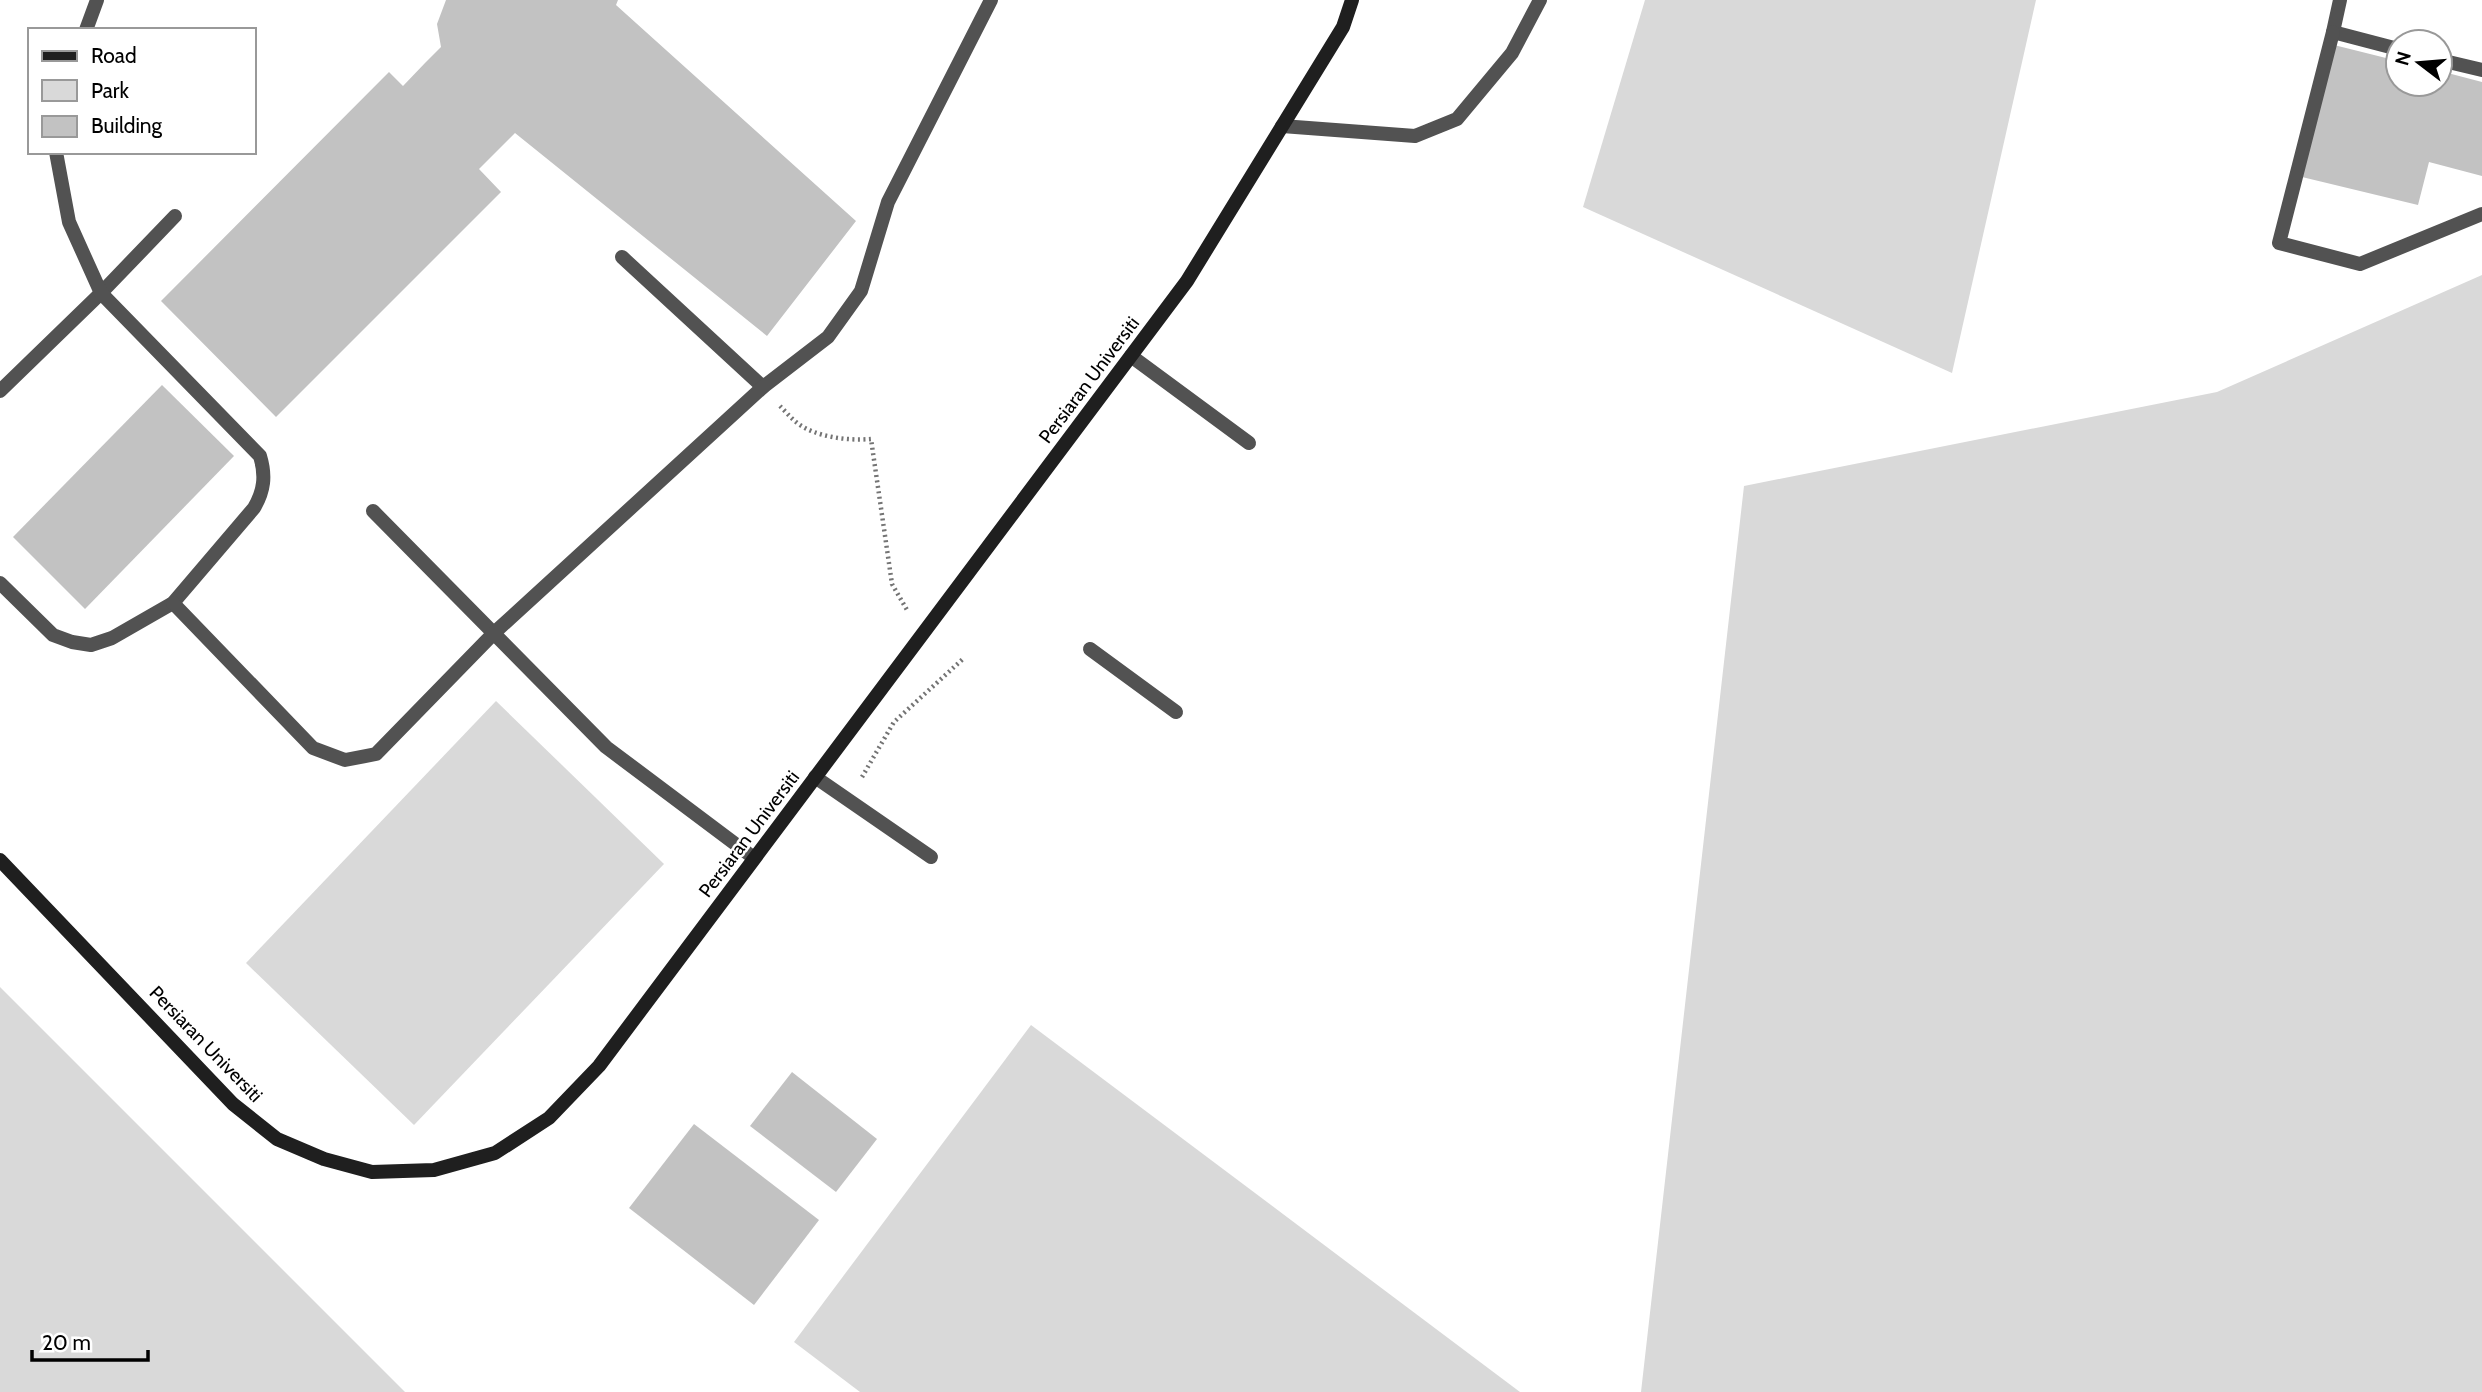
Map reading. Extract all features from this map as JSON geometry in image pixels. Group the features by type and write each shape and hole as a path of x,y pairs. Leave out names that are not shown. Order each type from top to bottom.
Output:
{"street":[{"name":"Persiaran Universiti","path":"0,860 233,1104 277,1139 324,1158 372,1172 434,1170 495,1153 549,1118 599,1066 1187,281 1343,27 1352,0"}],"lane":[{"path":"87,28 97,0"},
{"path":"173,603 313,748 345,760 376,754 494,633 763,387 828,337 862,291 888,202 991,0"},
{"path":"1282,126 1415,136 1457,119 1512,52 1540,0"},
{"path":"2340,0 2279,243 2360,264 2482,214"},
{"path":"2333,33 2384,46"},
{"path":"2454,63 2482,70"},
{"path":"0,583 53,635 91,645 112,638 173,603 254,508 262,489 264,468 260,456 101,293 69,222 56,154"},
{"path":"0,391 101,293 175,216"},
{"path":"622,257 763,387"},
{"path":"1131,356 1249,443"},
{"path":"373,511 606,747 754,858"},
{"path":"1090,649 1176,712"},
{"path":"815,777 931,857"}],"path":[{"path":"763,387 797,424 833,437 871,439 892,584 911,616"},
{"path":"872,784 861,776 894,722 964,658"}],"green space":[{"path":"1645,0 2036,0 1952,373 1583,207"},
{"path":"2482,275 2482,1392 1641,1392 1744,486 2217,392"},
{"path":"496,701 664,864 414,1125 246,963"},
{"path":"0,987 405,1392 0,1392"},
{"path":"1031,1025 1520,1392 860,1392 794,1342"}],"building":[{"path":"446,0 618,0 616,5 856,221 767,336 515,133 479,169 501,192 276,417 161,301 389,72 403,86 441,47 437,24"},
{"path":"2334,45 2384,58 2384,98 2454,98 2454,75 2482,82 2482,176 2429,162 2418,205 2302,177"},
{"path":"162,385 234,456 85,609 13,537"},
{"path":"792,1072 877,1139 836,1192 750,1126"},
{"path":"694,1124 819,1220 754,1305 629,1208"}]}
